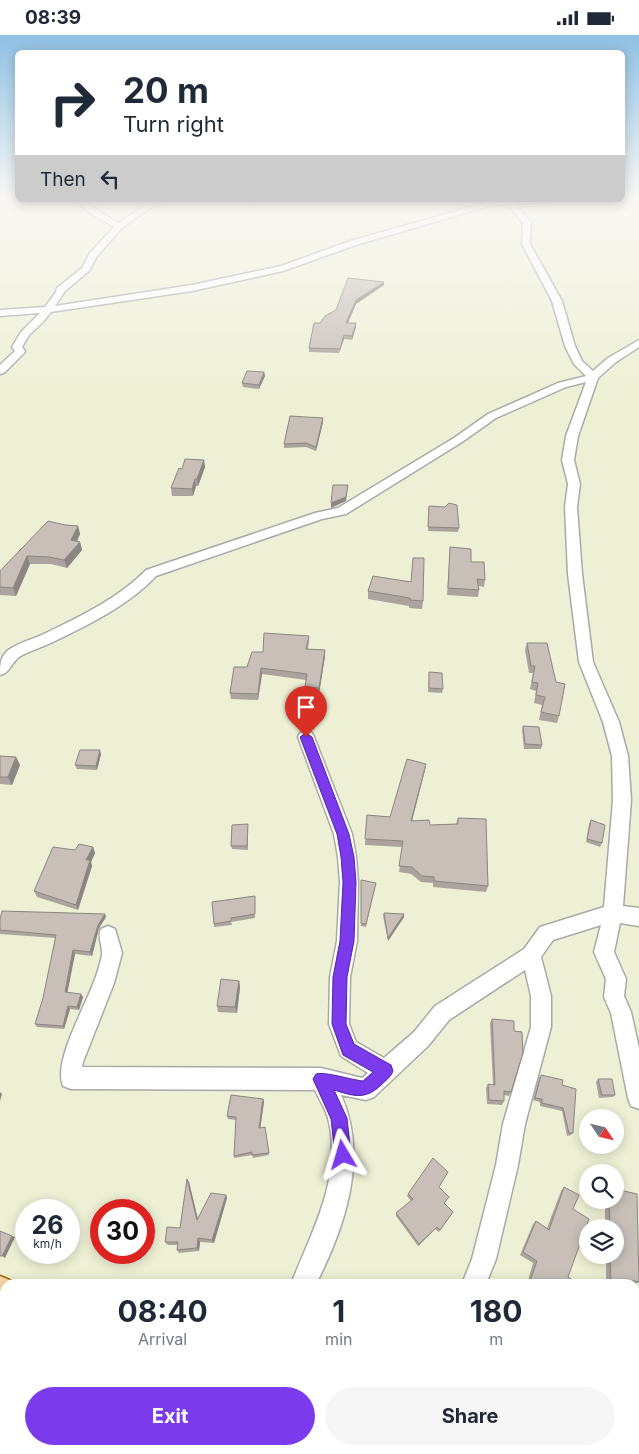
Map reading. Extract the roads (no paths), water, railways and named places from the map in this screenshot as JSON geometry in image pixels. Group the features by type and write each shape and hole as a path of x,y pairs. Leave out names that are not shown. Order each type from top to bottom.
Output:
{"street":[{"path":"0,371 20,351 17,347 22,341 24,333 40,320 66,283 79,277 90,261"},
{"path":"0,313 47,310 192,288 283,268 303,261"},
{"path":"535,261 557,301 570,346 578,362 593,377"},
{"path":"0,670 12,654 51,637 111,605 137,588 151,573 319,516 342,511 458,440 492,416 562,385 593,377 612,360 639,343"},
{"path":"593,377 572,436 568,460 574,484 571,507 575,574 586,662 611,723 620,756 622,800 613,913 604,952 616,979 614,997 621,1012 639,1097"},
{"path":"306,737 343,834 347,857 349,882 347,941 340,977 339,1024 348,1049 386,1071"},
{"path":"108,935 112,953 104,983 72,1062 71,1078 321,1079 346,1087 366,1089 421,1039 442,1013 531,955 547,933 613,913 639,917"},
{"path":"476,1279 484,1259 514,1124 542,1027 541,996 531,955"},
{"path":"306,1279 334,1212 343,1155 339,1118 321,1079"}]}
